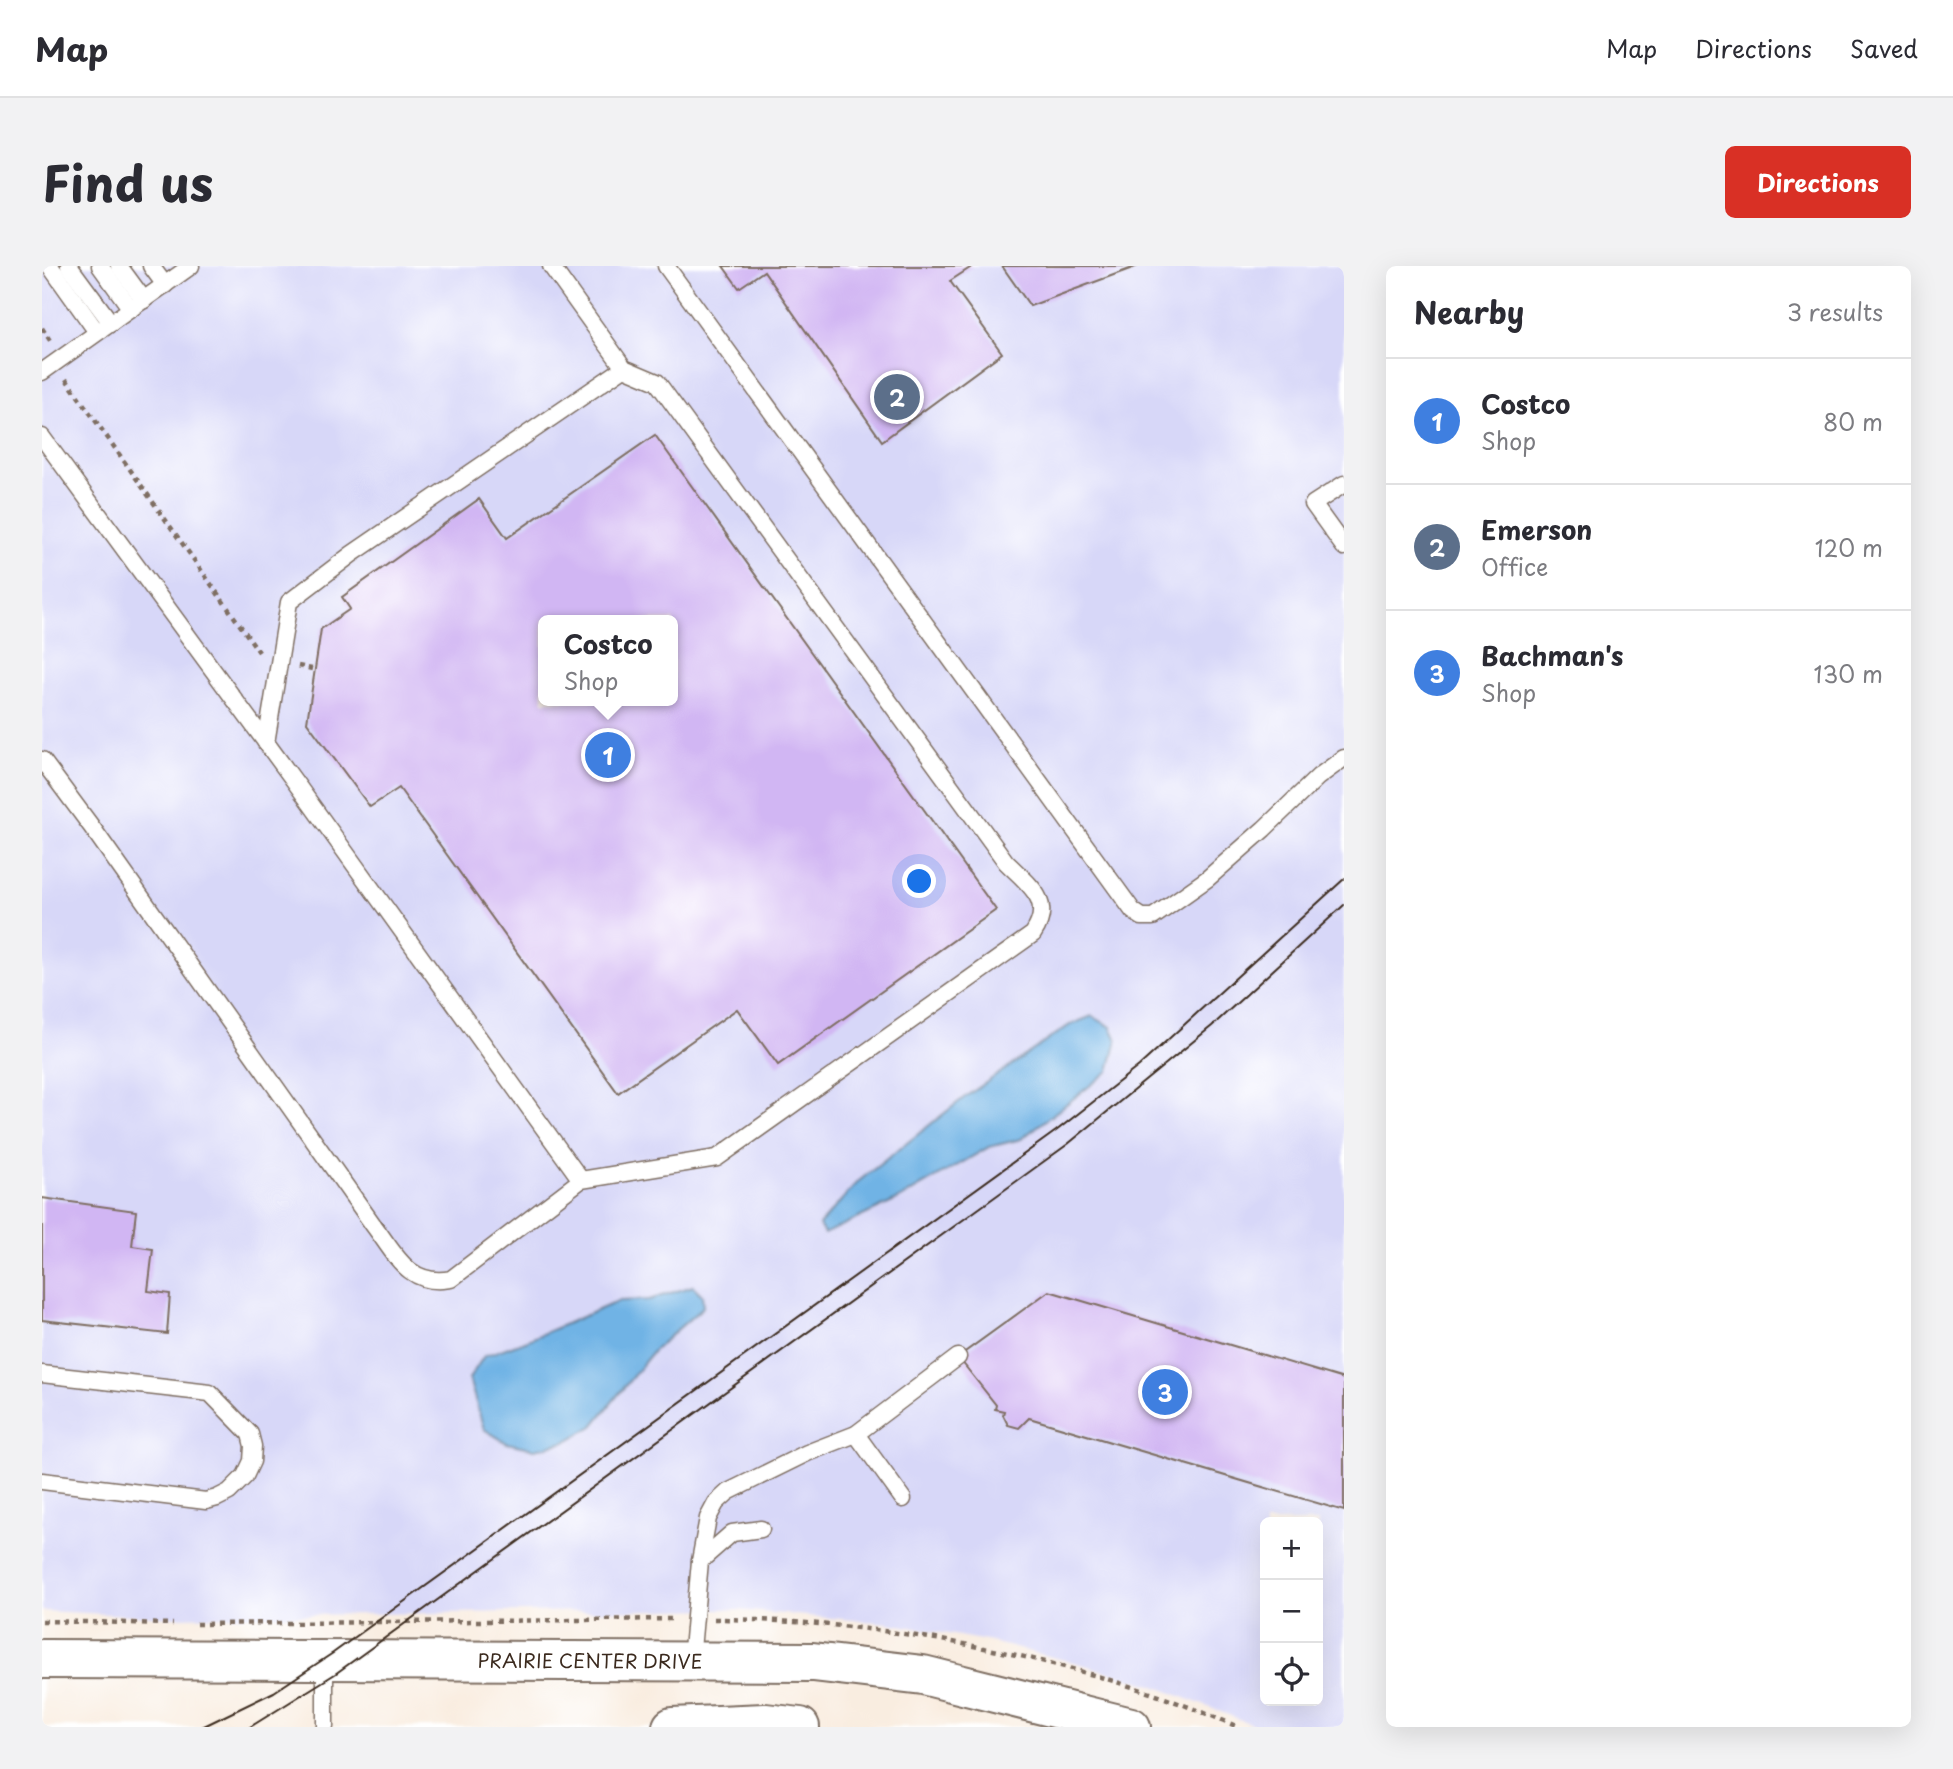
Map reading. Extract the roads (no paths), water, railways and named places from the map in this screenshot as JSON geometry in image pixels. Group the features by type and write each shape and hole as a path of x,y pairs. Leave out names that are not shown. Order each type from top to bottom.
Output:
{"main road":[{"name":"PRAIRIE CENTER DRIVE","path":"42,1659 813,1662 923,1675 1131,1727"},
{"path":"673,1727 765,1723 800,1727"}],"lane":[{"path":"50,266 104,328"},
{"path":"69,266 104,328"},
{"path":"100,266 137,304"},
{"path":"120,266 137,304"},
{"path":"151,266 176,273"},
{"path":"42,760 406,1268 420,1278 435,1282 451,1279 581,1180 717,1158 1033,934 1042,921 1043,905 1032,888 1006,862 657,382 624,368 551,266"},
{"path":"666,266 1133,911 1142,917 1153,917 1207,879 1264,830 1318,776 1344,758"},
{"path":"42,372 176,273"},
{"path":"266,743 289,602 352,554 624,368"},
{"path":"42,438 581,1180"},
{"path":"1344,484 1313,504 1344,547"},
{"path":"691,1661 699,1561 708,1518 716,1503 728,1492 807,1453 856,1434 958,1357"},
{"path":"42,1374 210,1393 250,1434 253,1446 252,1461 245,1476 229,1492 206,1501 42,1481"},
{"path":"856,1434 903,1499"},
{"path":"699,1561 732,1533 761,1530"},
{"path":"325,1659 325,1727"}],"water":[{"path":"1092,1016 1111,1027 1117,1040 1109,1071 1021,1139 989,1147 899,1199 824,1234 819,1225 859,1181 965,1097 1070,1025"},
{"path":"693,1286 702,1295 703,1307 654,1350 593,1426 565,1442 535,1449 507,1443 484,1429 469,1379 484,1356 619,1301 649,1300"}],"tram line":[{"path":"202,1727 274,1692 333,1653 1056,1131 1139,1066 1344,879"},
{"path":"250,1727 335,1674 1068,1144 1212,1026 1344,905"}],"place":[{"name":"Emerson","path":"897,397"},
{"name":"Costco","path":"608,755"},
{"name":"Bachman's","path":"1165,1392"}]}
